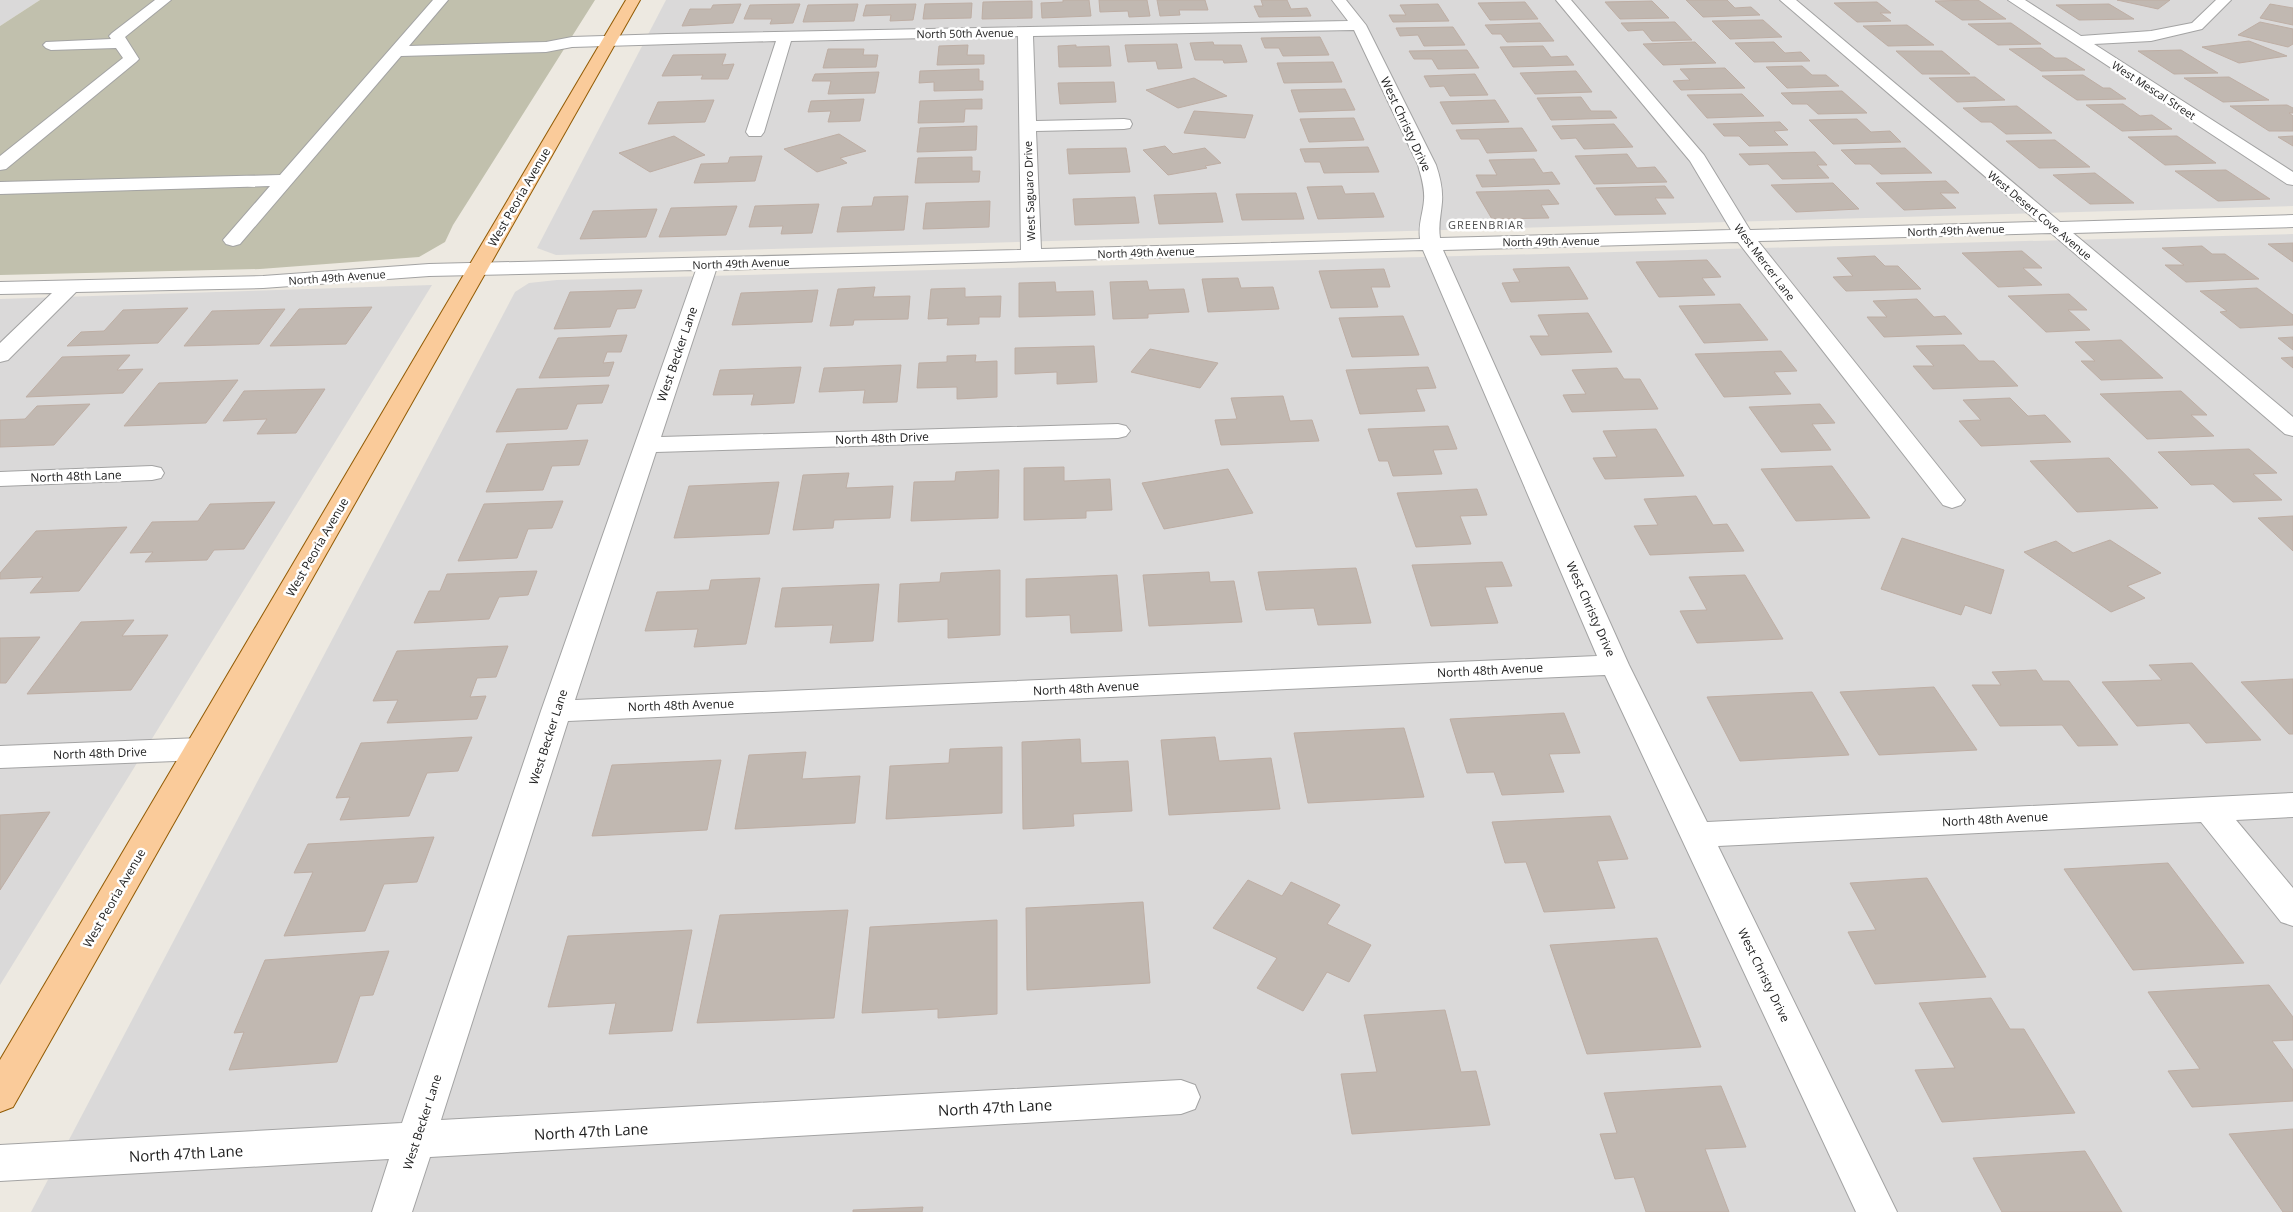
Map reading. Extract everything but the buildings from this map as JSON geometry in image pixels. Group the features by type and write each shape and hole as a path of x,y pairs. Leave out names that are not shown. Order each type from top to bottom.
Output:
{"main road":[{"name":"West Peoria Avenue","path":"0,1095 633,0"}],"street":[{"path":"0,164 132,59 117,36 164,0"},
{"path":"233,240 441,0"},
{"name":"West Christy Drive","path":"1339,0 1359,25 1427,165 1432,182 1433,200 1428,225 1431,244 1439,268 1615,665 1877,1212"},
{"name":"West Mercer Lane","path":"1563,0 1698,159 1744,236 1952,500"},
{"name":"West Desert Cove Avenue","path":"1787,0 2293,429"},
{"name":"West Mescal Street","path":"2016,0 2293,180"},
{"path":"2079,41 2151,36 2197,26 2224,0"},
{"name":"North 50th Avenue","path":"402,45 546,47 572,42 1359,25"},
{"name":"West Saguaro Drive","path":"1025,32 1031,255"},
{"path":"755,132 785,37"},
{"path":"51,45 121,43"},
{"name":"West Saguaro Drive","path":"1028,126 1124,124"},
{"path":"0,188 285,180"},
{"name":"North 49th Avenue","path":"0,288 263,282 429,270 2293,221"},
{"name":"West Becker Lane","path":"392,1212 556,711 708,264"},
{"path":"0,356 71,286"},
{"name":"North 48th Drive","path":"646,445 1118,431"},
{"name":"North 48th Lane","path":"0,479 152,473"},
{"name":"North 48th Avenue","path":"556,711 1615,665"},
{"name":"North 48th Drive","path":"0,757 200,749"},
{"name":"North 48th Avenue","path":"1697,834 2293,805"},
{"path":"2208,808 2293,912"},
{"name":"North 47th Lane","path":"0,1163 1181,1097"}],"shaded area":[{"path":"0,0 40,0 0,26"},
{"path":"40,0 595,0 453,225 445,242 419,257 260,269 0,275 0,26"},
{"path":"666,0 2293,0 2293,206 556,255 537,248"},
{"path":"2293,234 2293,1212 31,1212 515,292 529,283 557,280"},
{"path":"432,285 0,985 0,299"}],"district":[{"name":"GREENBRIAR","path":"1486,224"}]}
